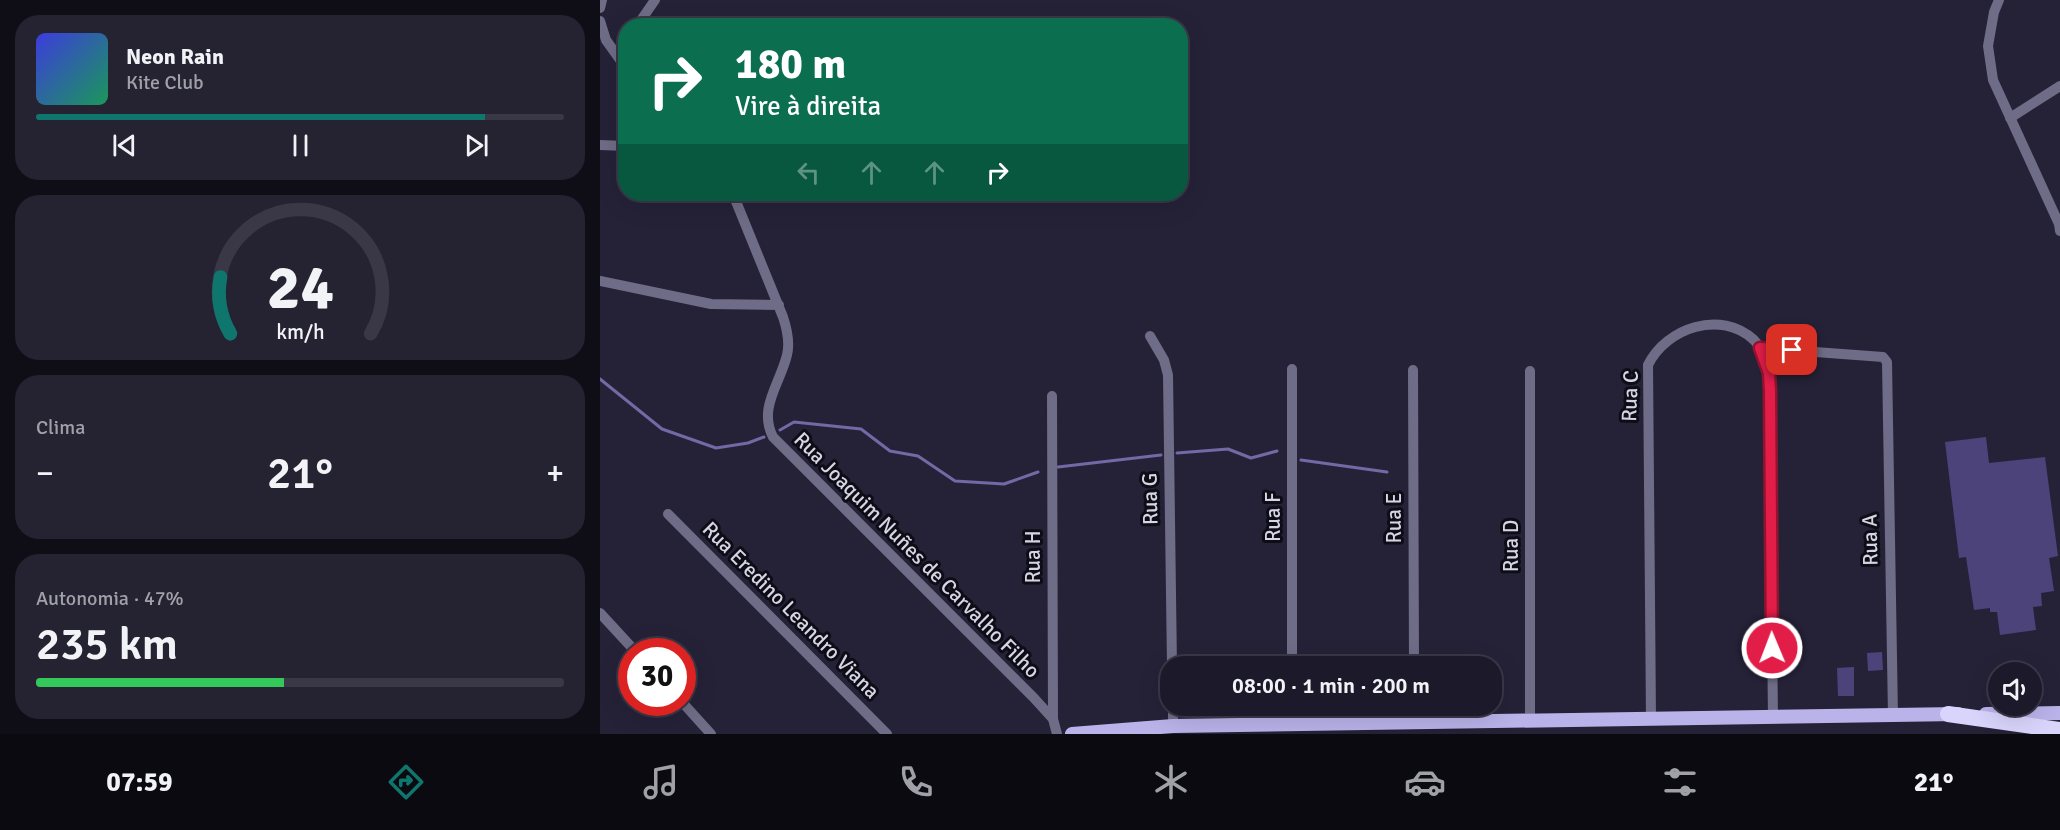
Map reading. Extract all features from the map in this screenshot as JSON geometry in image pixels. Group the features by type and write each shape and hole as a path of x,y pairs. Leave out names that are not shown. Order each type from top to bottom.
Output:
{"highway":[{"path":"1948,714 2060,732"},
{"path":"2036,734 2060,732"}],"main road":[{"path":"1072,734 1173,726 1293,723 2060,713"}],"street":[{"path":"600,8 602,0"},
{"path":"643,18 655,0"},
{"path":"1999,0 1990,32 1989,61 1994,80 2060,224 2060,231"},
{"path":"600,21 606,40 618,57"},
{"path":"2010,118 2060,86"},
{"path":"600,145 618,146"},
{"name":"Rua Joaquim Nuñes de Carvalho Filho","path":"736,201 785,324 788,353 766,415 773,437 1053,719 1057,734"},
{"path":"600,281 711,304 778,305"},
{"name":"Rua C","path":"1651,719 1648,365 1668,340 1697,326 1722,325 1735,329 1754,340 1760,348"},
{"name":"Rua G","path":"1150,336 1164,360 1168,375 1172,656"},
{"path":"1760,348 1769,373 1770,391 1773,718"},
{"name":"Rua A","path":"1760,348 1837,356 1874,356 1883,357 1887,362 1893,716"},
{"name":"Rua F","path":"1292,369 1292,656"},
{"name":"Rua E","path":"1413,370 1414,656"},
{"name":"Rua D","path":"1530,371 1530,721"},
{"name":"Rua H","path":"1052,396 1053,719"},
{"name":"Rua Eredino Leandro Viana","path":"668,514 887,734"},
{"path":"600,613 623,638"},
{"path":"695,716 711,734"},
{"path":"1173,716 1173,726"},
{"path":"1293,716 1293,723"},
{"path":"1414,716 1414,721"}],"building":[{"path":"1986,437 1989,463 2045,457 2058,556 2049,558 2054,591 2041,593 2042,606 2033,607 2036,630 2000,635 1997,612 1990,612 1990,608 1974,610 1966,557 1959,558 1945,442"},
{"path":"1882,652 1883,670 1868,671 1867,653"},
{"path":"1854,667 1854,696 1838,696 1837,668"}],"waterway":[{"path":"600,379 662,429 716,448 748,443 764,437"},
{"path":"780,430 794,422 861,429 890,451 918,456 955,481 1004,484 1038,472"},
{"path":"1177,453 1228,449 1251,458 1277,451"},
{"path":"1058,467 1161,455"},
{"path":"1301,460 1387,472"}],"route":[{"path":"1772,648 1770,391 1769,373 1760,348 1792,350"}]}
